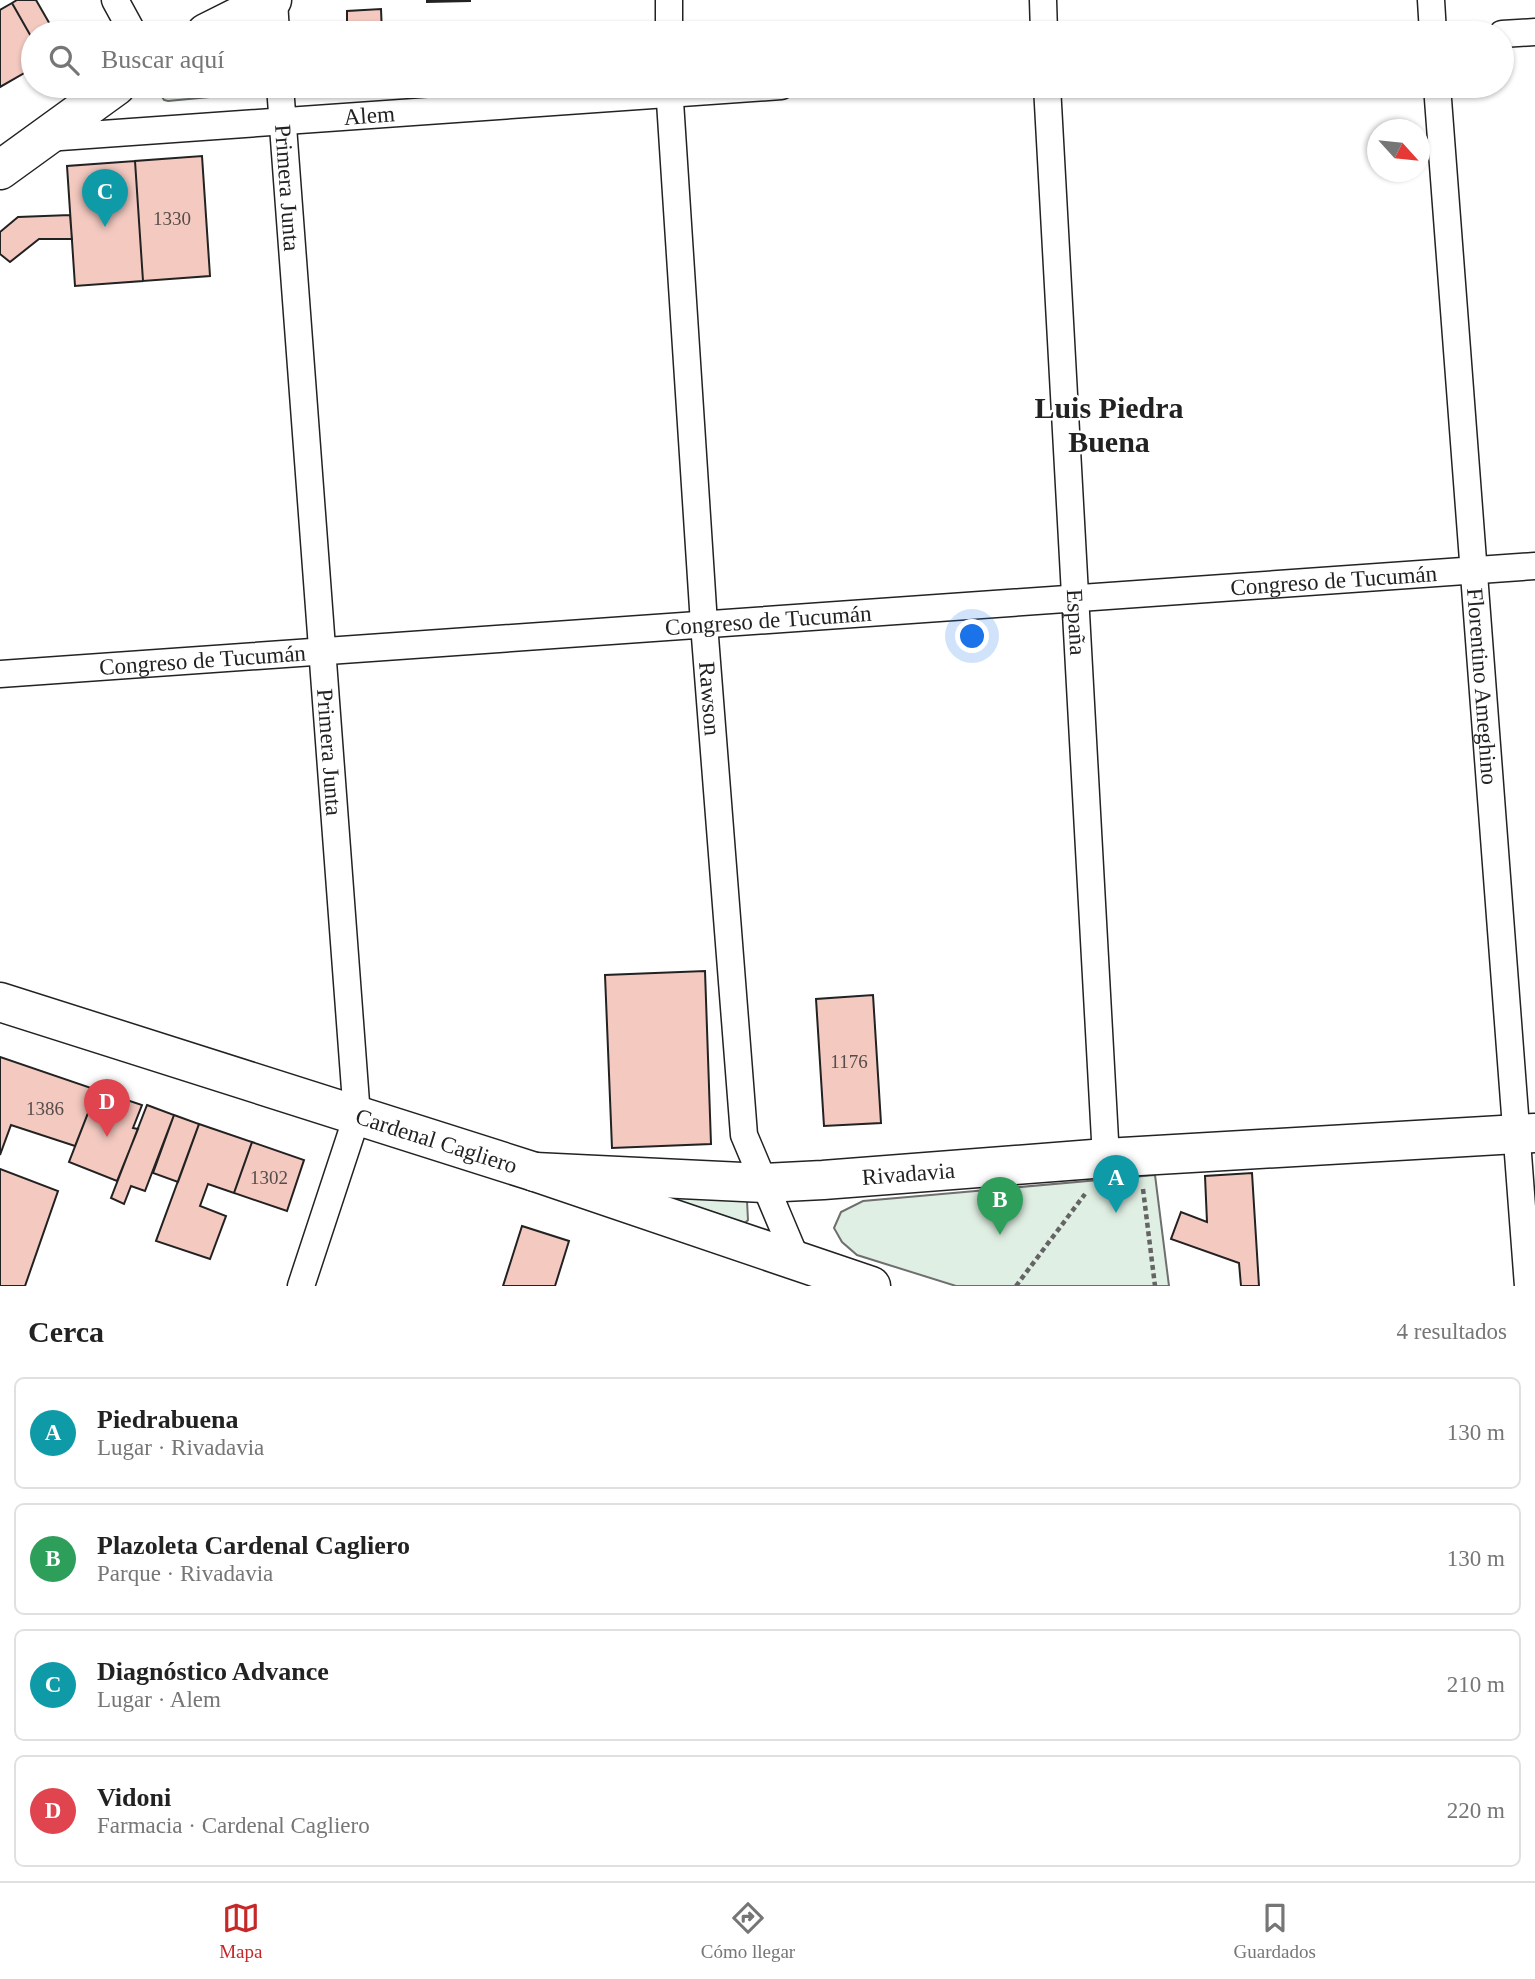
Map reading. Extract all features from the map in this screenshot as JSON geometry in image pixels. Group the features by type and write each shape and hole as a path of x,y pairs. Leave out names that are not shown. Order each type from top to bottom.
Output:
{"main road":[{"path":"230,21 273,0"},
{"path":"0,170 99,98"},
{"name":"Cardenal Cagliero","path":"0,1002 535,1172 871,1286"},
{"name":"Rivadavia","path":"535,1172 765,1182 823,1180 1122,1158 1526,1134"}],"street":[{"path":"115,0 126,21"},
{"path":"273,0 275,21"},
{"path":"669,0 669,21"},
{"path":"1042,0 1043,21"},
{"path":"1431,0 1432,21"},
{"path":"1514,33 1535,32"},
{"name":"Primera Junta","path":"281,98 357,1116 301,1286"},
{"name":"Alem","path":"41,138 569,98"},
{"name":"Rawson","path":"670,98 704,624 744,1135 797,1261"},
{"name":"España","path":"1048,98 1076,598 1122,1158"},
{"name":"Florentino Ameghino","path":"1438,98 1474,570 1526,1134 1528,1286"},
{"name":"Congreso de Tucumán","path":"0,674 1535,566"}],"path":[{"path":"1016,1286 1076,1204 1107,1168 1122,1158 1155,1286"}],"green space":[{"path":"163,98 200,98 168,101"},
{"path":"1155,1175 1169,1286 956,1286 857,1255 842,1242 834,1228 841,1212 863,1201"},
{"path":"669,1196 747,1201 748,1220 745,1223 671,1199"}],"building":[{"path":"17,0 36,0 48,21 22,21 12,3"},
{"path":"470,0 470,1 427,2"},
{"path":"12,3 22,21 21,75 0,87 0,10"},
{"path":"381,9 382,21 347,21 347,11"},
{"path":"202,156 210,276 143,281 135,161"},
{"path":"135,161 143,281 75,286 67,166"},
{"path":"70,215 72,239 39,239 10,262 0,254 0,232 18,217"},
{"path":"705,971 711,1144 612,1148 605,975"},
{"path":"873,995 881,1123 824,1126 816,999"},
{"path":"0,1057 97,1090 75,1146 11,1125 0,1155"},
{"path":"97,1090 142,1105 133,1128 138,1129 117,1181 69,1162"},
{"path":"147,1105 174,1115 145,1191 131,1186 124,1204 111,1198"},
{"path":"174,1115 199,1124 178,1182 153,1173"},
{"path":"199,1124 252,1142 234,1193 208,1184 200,1206 226,1216 210,1259 156,1241"},
{"path":"252,1142 304,1160 287,1211 234,1193"},
{"path":"0,1169 58,1191 25,1286 0,1286"},
{"path":"1252,1173 1259,1286 1241,1286 1239,1263 1171,1239 1181,1212 1207,1222 1205,1176"},
{"path":"522,1226 569,1241 555,1286 503,1286"}],"place":[{"name":"Diagnóstico Advance","path":"105,227"},
{"name":"Vidoni","path":"107,1137"},
{"name":"Piedrabuena","path":"1116,1213"},
{"name":"Plazoleta Cardenal Cagliero","path":"1000,1235"}],"district":[{"name":"Luis Piedra Buena","path":"1109,425"}]}
